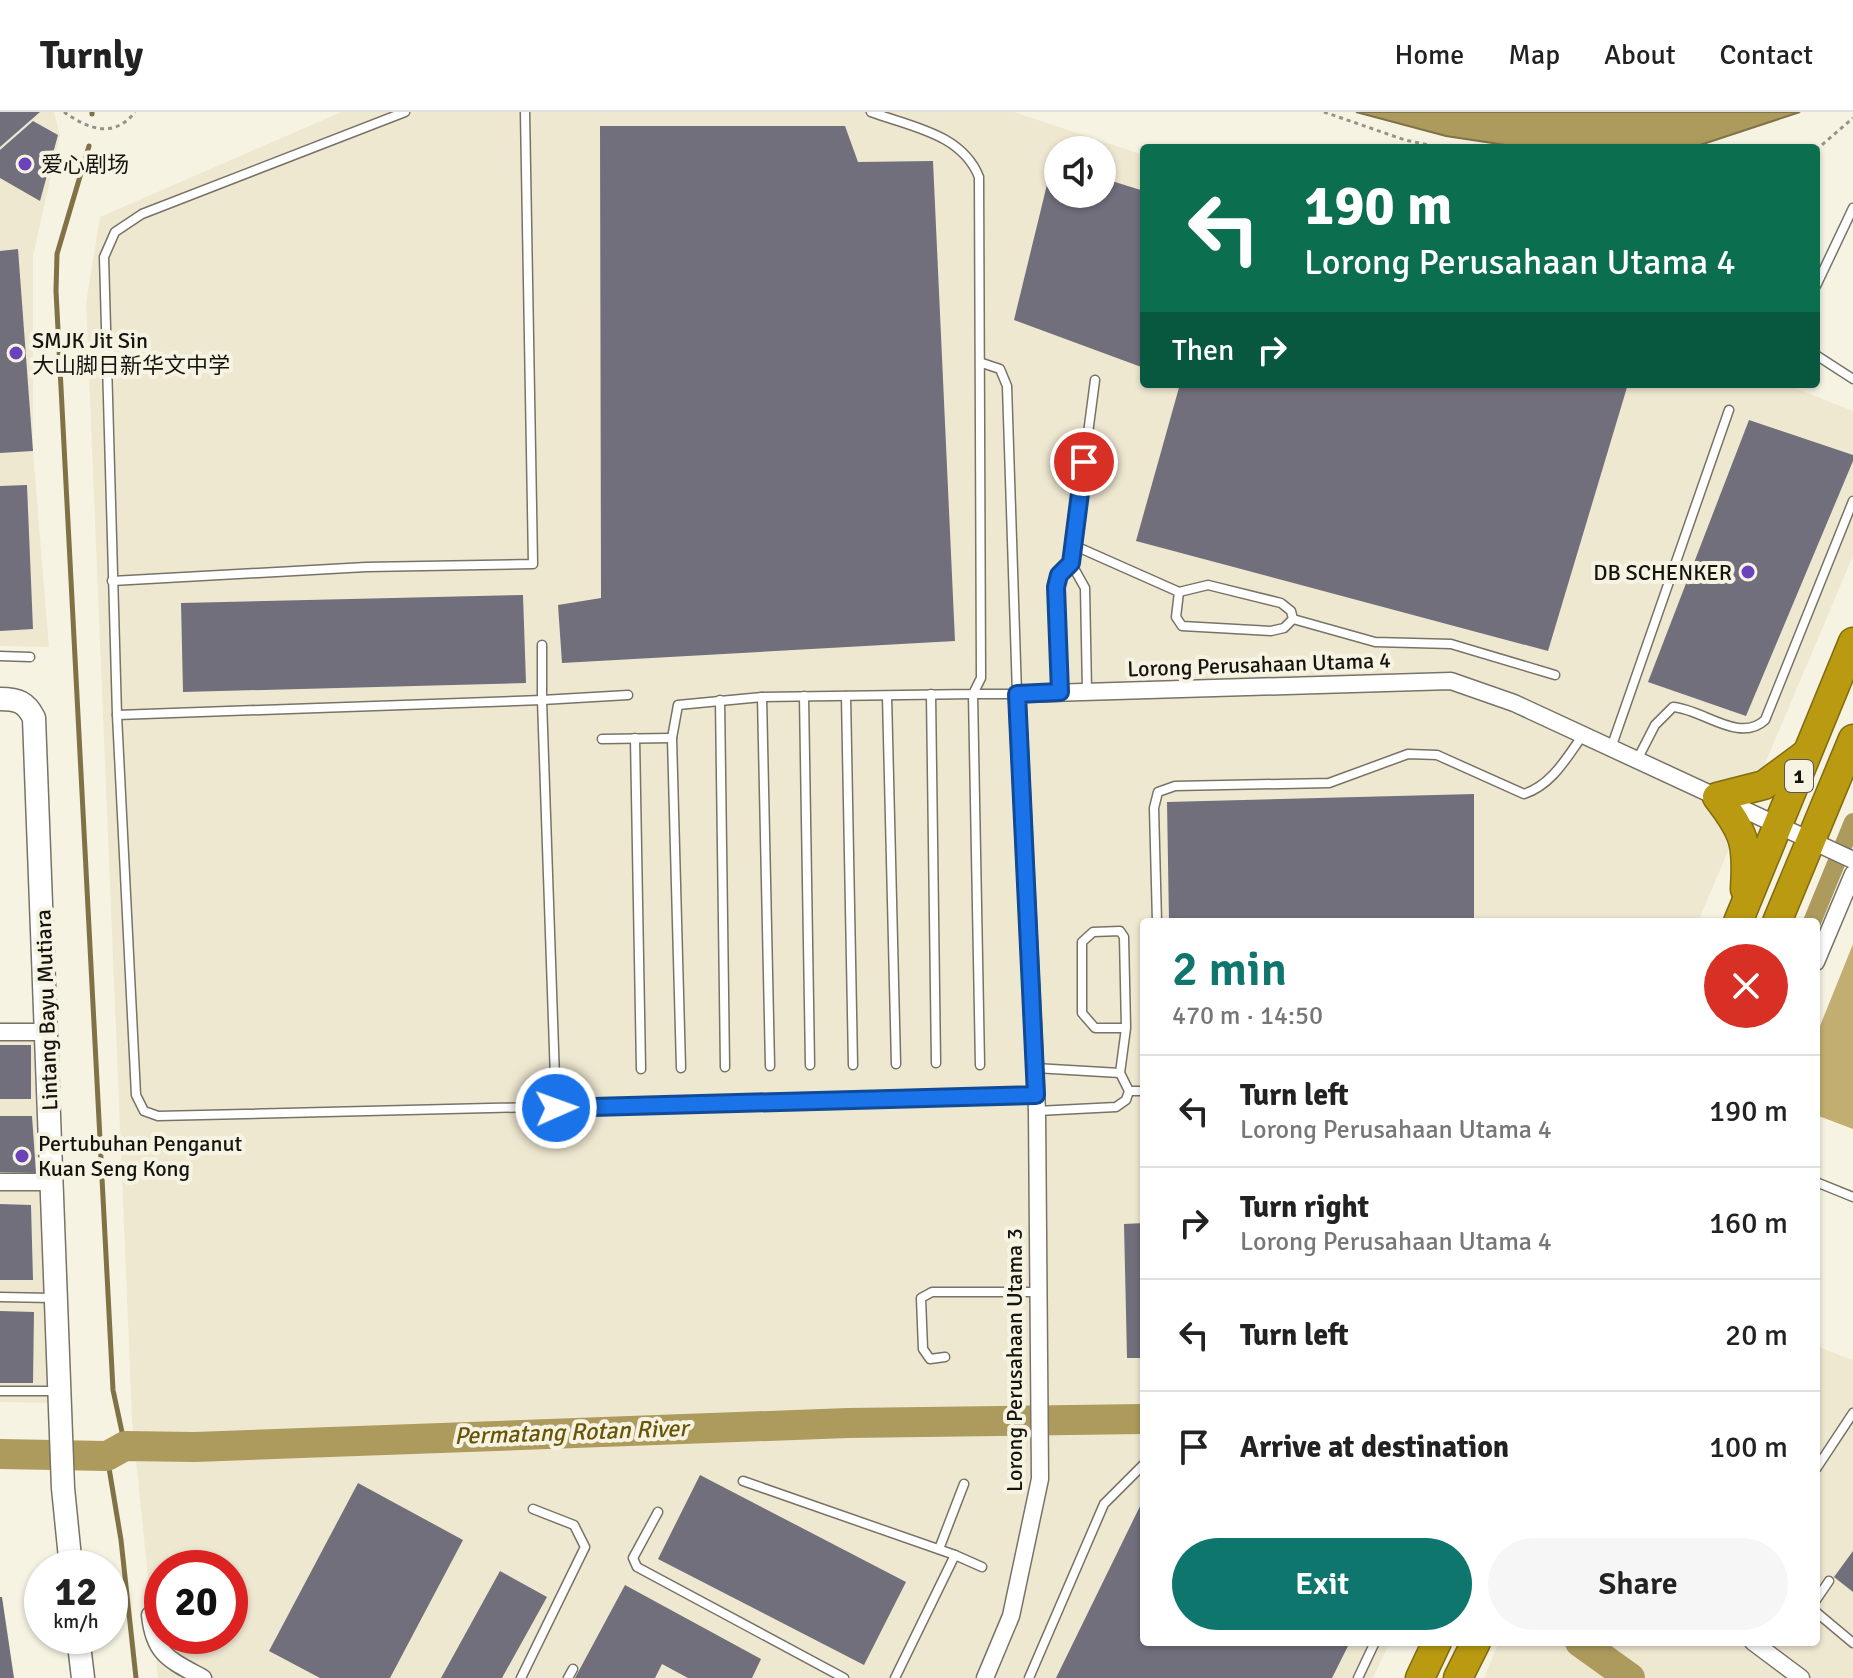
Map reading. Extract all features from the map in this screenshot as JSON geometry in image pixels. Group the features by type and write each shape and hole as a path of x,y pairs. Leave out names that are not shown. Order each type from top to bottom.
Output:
{"highway":[{"name":"1","path":"1741,916 1853,642"},
{"name":"1","path":"1780,918 1835,851 1853,739"},
{"path":"1741,916 1747,844 1740,826 1717,797 1764,785 1810,751"},
{"path":"1420,1678 1435,1646"},
{"path":"1458,1678 1474,1646"}],"street":[{"name":"Lorong Perusahaan Utama 4","path":"1017,694 1451,681 1514,703 1835,851"},
{"path":"1017,694 1036,1089"},
{"name":"Lintang Bayu Mutiara","path":"8,699 29,706 34,718 63,1488 69,1550"},
{"path":"1820,952 1853,874"},
{"path":"0,1032 48,1032"},
{"name":"Lorong Perusahaan Utama 3","path":"985,1678 1011,1616 1040,1479 1036,1089"},
{"path":"0,1182 53,1182"},
{"path":"1758,1646 1801,1678"},
{"path":"80,1654 83,1678"},
{"path":"163,1654 203,1678"}],"lane":[{"path":"405,112 142,214 115,232 104,257 117,715 136,1095 144,1111 158,1116 556,1108 1036,1089 1120,1073"},
{"path":"112,581 366,567 533,564 525,112"},
{"path":"871,112 956,144 971,157 979,177 981,678 973,694 980,1065"},
{"path":"1820,278 1853,208"},
{"path":"1820,358 1853,379"},
{"path":"681,1068 672,738 678,705 762,697 1017,694 1007,386 1000,369 982,363"},
{"path":"1087,691 1085,588 1071,563 1095,380"},
{"path":"1611,748 1729,410"},
{"path":"1637,760 1655,725 1673,707 1742,730 1755,729 1765,720 1853,501"},
{"path":"1073,545 1179,592 1208,585 1281,603 1291,611 1293,619"},
{"path":"1060,692 1056,587 1059,575 1071,563"},
{"path":"1179,592 1176,617 1182,626 1271,631 1284,628 1293,619"},
{"path":"1293,619 1375,642 1451,644 1555,675"},
{"path":"542,645 556,1108"},
{"path":"0,656 30,657"},
{"path":"931,694 936,1063"},
{"path":"117,715 628,695"},
{"path":"804,696 810,1065"},
{"path":"846,696 853,1065"},
{"path":"887,696 896,1064"},
{"path":"762,697 770,1066"},
{"path":"720,700 725,1067"},
{"path":"1157,918 1154,808 1158,792 1175,786 1329,783 1408,754 1437,755 1524,794 1537,789 1555,773 1583,735"},
{"path":"635,738 641,1069"},
{"path":"602,739 672,738"},
{"path":"1036,1089 1116,1107 1126,1100 1129,1091 1120,1073 1126,1028 1124,937 1120,931 1093,932 1082,942 1082,1013 1095,1028 1126,1028"},
{"path":"1129,1091 1140,1091"},
{"path":"1820,1184 1853,1197"},
{"path":"945,1357 930,1359 923,1349 921,1298 932,1292 1038,1292"},
{"path":"0,1297 57,1299"},
{"path":"0,1391 61,1391"},
{"path":"1820,1463 1853,1413"},
{"path":"1029,1678 1104,1504 1140,1468"},
{"path":"743,1481 982,1567"},
{"path":"939,1549 964,1484"},
{"path":"521,1678 585,1547 574,1525 533,1509"},
{"path":"658,1512 633,1558 637,1567 844,1678"},
{"path":"895,1678 955,1555"},
{"path":"1820,1594 1829,1581"},
{"path":"1820,1615 1853,1643"},
{"path":"1358,1678 1373,1646"}],"path":[{"path":"64,112 97,130 120,126 135,112"},
{"path":"1324,112 1424,144"},
{"path":"1820,147 1853,118"}],"shaded area":[{"name":"SMJK Jit Sin 大山脚日新华文中学","path":"0,112 54,112 60,135 33,256 33,451 49,647 0,646"},
{"path":"341,112 1014,112 1087,136 1044,136 1044,208 1116,208 1116,146 1140,154 1140,388 1795,388 1853,411 1853,556 1700,918 1140,918 1140,1646 1388,1646 1373,1678 158,1678 156,1654 248,1654 248,1550 145,1550 132,1420 86,303 100,217"},
{"path":"1356,112 1800,112 1703,144 1499,144 1446,136"},
{"path":"1853,944 1853,1129 1820,1117 1820,1026"},
{"path":"0,1021 41,1022 50,1403 0,1402"},
{"path":"1820,1348 1853,1360 1853,1678 1484,1678 1497,1646 1820,1646"}],"building":[{"path":"0,112 40,112 0,147"},
{"name":"爱心剧场","path":"33,121 58,135 40,201 0,178 0,150"},
{"path":"600,126 845,126 858,162 933,161 955,641 562,663 558,605 601,598"},
{"path":"1116,182 1140,190 1140,367 1014,320 1044,197 1044,208 1116,208"},
{"path":"18,249 33,451 0,453 0,251"},
{"path":"1179,388 1627,388 1548,651 1136,541"},
{"name":"DB SCHENKER","path":"1749,420 1853,455 1853,461 1746,716 1648,682"},
{"path":"27,485 33,629 0,631 0,486"},
{"path":"523,595 526,683 183,692 181,603"},
{"path":"1474,794 1474,918 1169,918 1167,802"},
{"path":"0,1045 31,1045 31,1099 0,1099"},
{"path":"0,1116 32,1116 36,1173 0,1172"},
{"path":"0,1204 31,1205 33,1280 0,1280"},
{"path":"1140,1223 1140,1358 1127,1358 1124,1224"},
{"path":"0,1311 34,1312 33,1383 0,1383"},
{"path":"700,1475 906,1582 864,1665 658,1559"},
{"path":"358,1483 463,1540 390,1678 320,1678 269,1651"},
{"path":"1140,1506 1140,1646 1348,1646 1332,1678 1056,1678"},
{"path":"1853,1551 1853,1592 1834,1577"},
{"path":"500,1571 547,1597 502,1678 441,1678"},
{"path":"625,1585 761,1659 752,1678 688,1678 662,1664 655,1678 575,1678"},
{"path":"2,1597 14,1678 0,1678"}],"waterway":[{"path":"89,146 57,254 56,291 113,1390 125,1446"},
{"path":"1814,918 1853,822"},
{"name":"Permatang Rotan River","path":"0,1454 107,1456 125,1446 195,1447 848,1423 1140,1419"},
{"path":"107,1456 121,1540 136,1678"},
{"name":"Permatang Rotan River","path":"1586,1646 1630,1678"}],"place":[{"name":"爱心剧场","path":"25,164"},
{"name":"SMJK Jit Sin 大山脚日新华文中学","path":"16,353"},
{"name":"DB SCHENKER","path":"1748,572"},
{"name":"Pertubuhan Penganut Kuan Seng Kong","path":"22,1156"}],"route":[{"path":"556,1108 1036,1095 1017,694 1060,692 1056,587 1059,575 1071,563 1084,462"}]}
